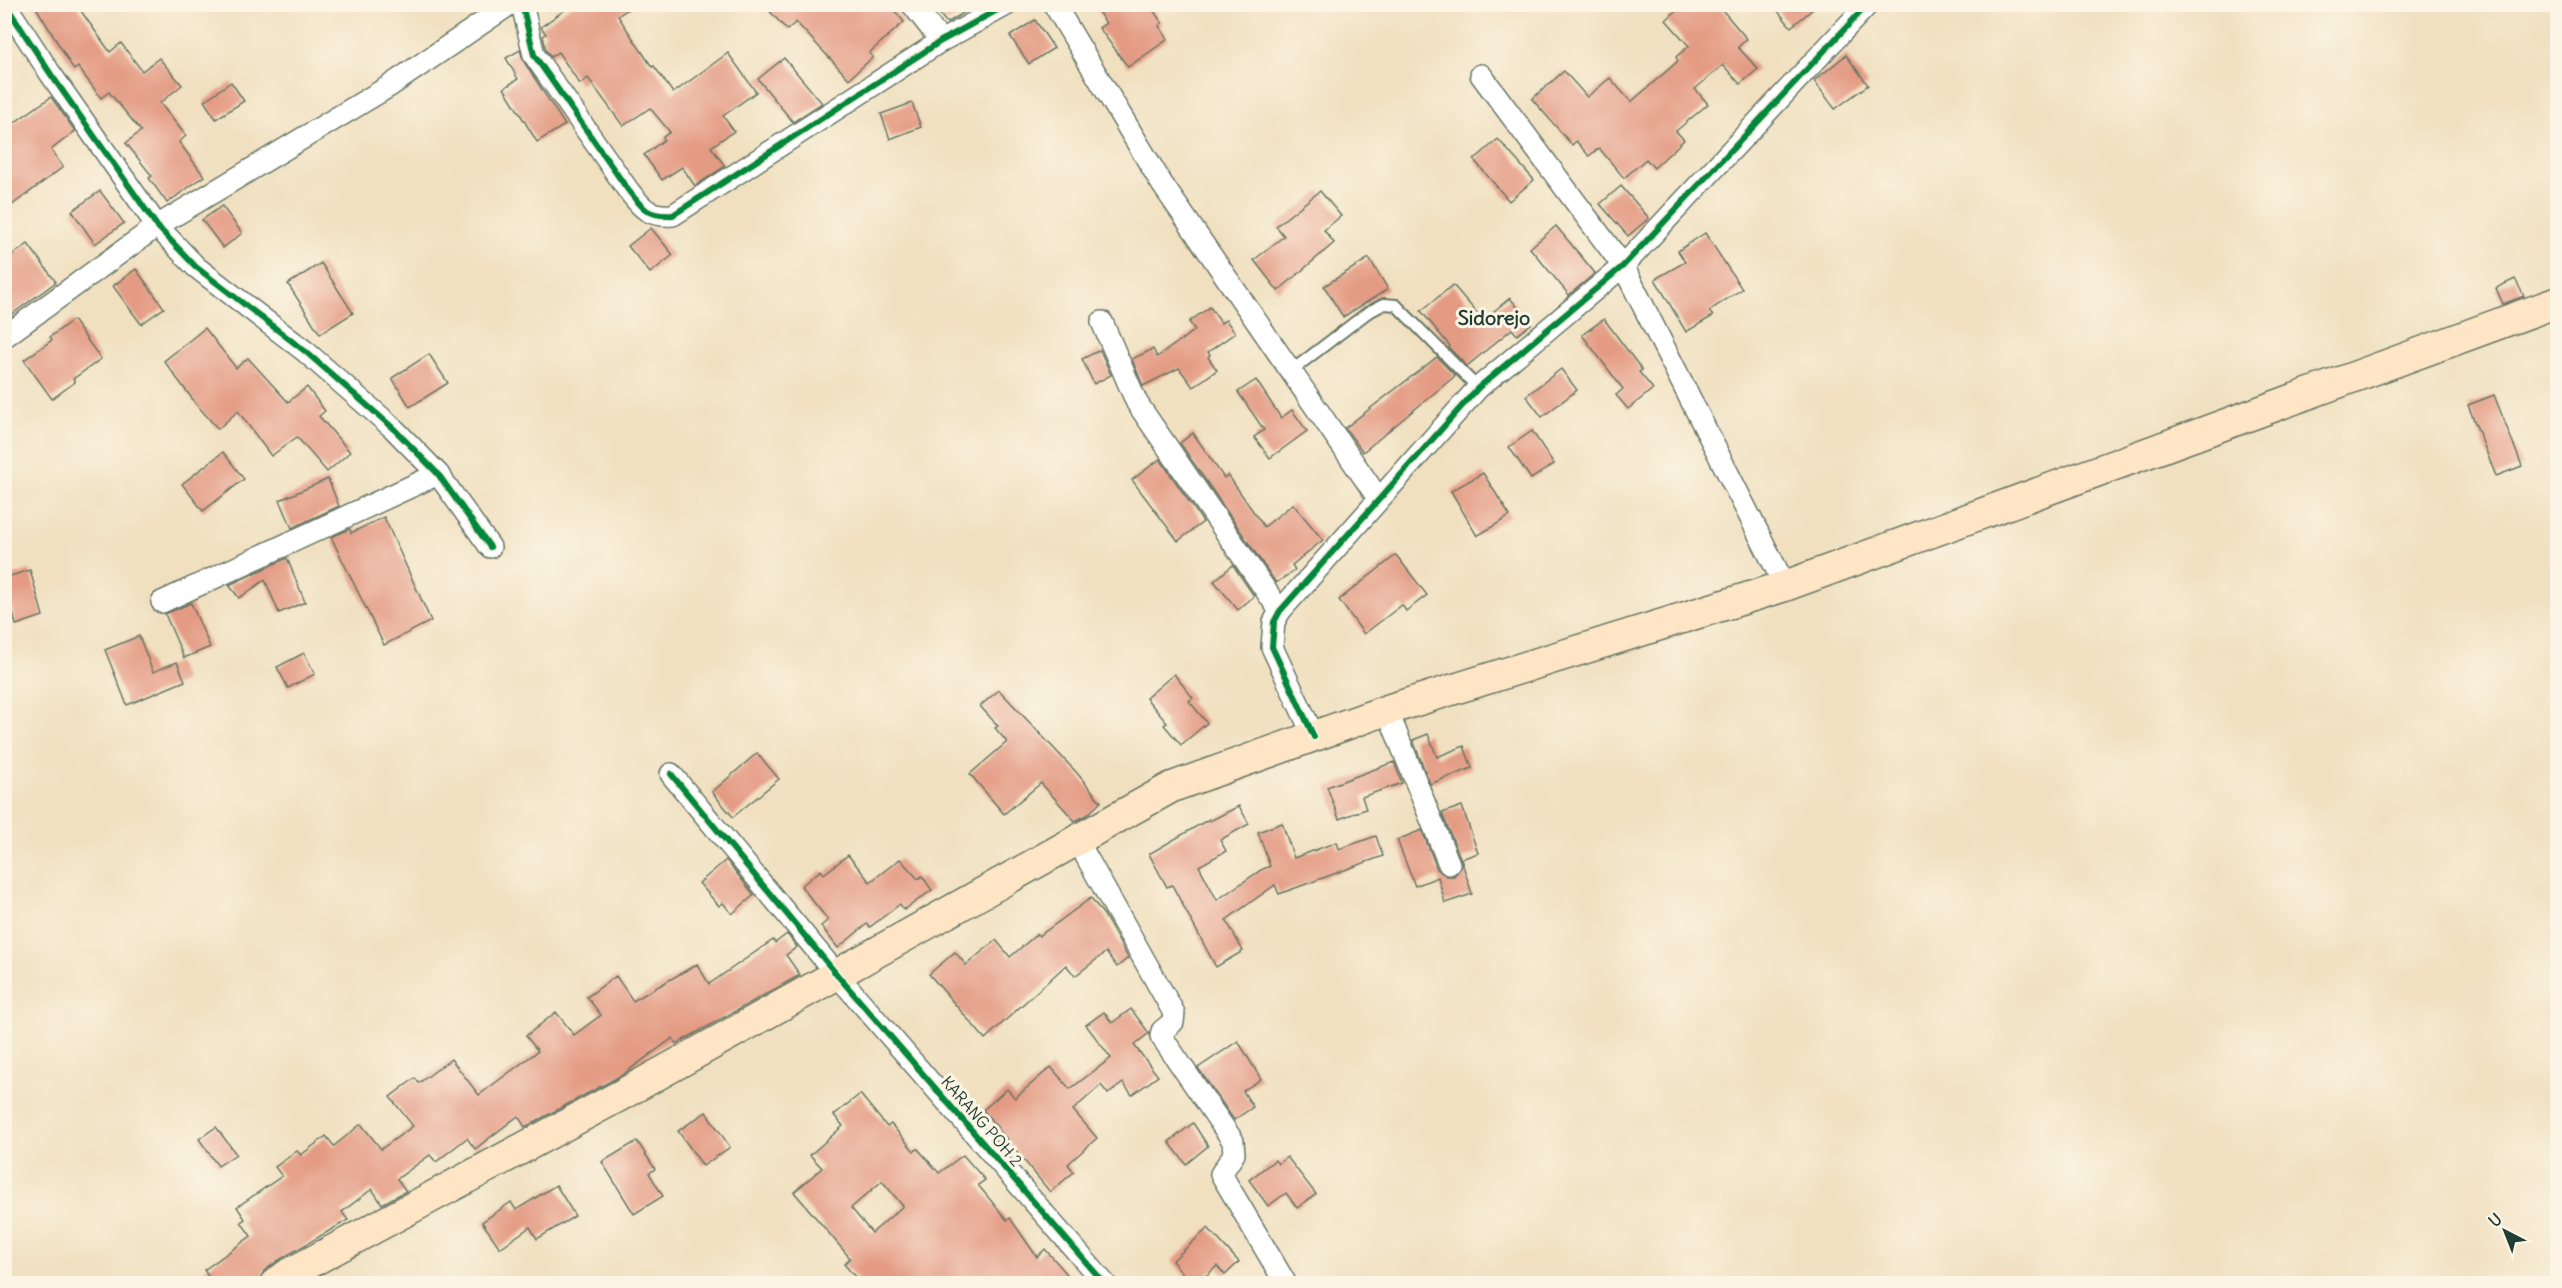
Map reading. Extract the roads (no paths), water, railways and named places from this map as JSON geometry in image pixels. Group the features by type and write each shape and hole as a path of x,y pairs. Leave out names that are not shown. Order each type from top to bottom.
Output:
{"main road":[{"path":"275,1284 287,1275 838,976 1173,787 1387,710 1785,586 2558,302"}],"street":[{"path":"5,4 50,74 157,226 196,267 306,352 393,428 438,474 490,547"},
{"path":"4,337 157,226 388,87 510,4"},
{"path":"522,4 534,55 627,190 642,208 658,217 673,215 941,41 1008,4"},
{"path":"912,4 941,41"},
{"path":"1054,4 1162,184 1378,498"},
{"path":"1314,737 1272,647 1274,622 1280,612 1378,498 1478,388 1623,266 1868,4"},
{"path":"1481,75 1623,266 1785,586"},
{"path":"1102,322 1137,403 1280,612"},
{"path":"162,602 438,474"},
{"path":"1387,710 1449,864"},
{"name":"KARANG POH 2","path":"671,774 838,976 1105,1284"},
{"path":"1077,840 1174,1013 1173,1022 1162,1031 1161,1036 1233,1141 1234,1154 1221,1173 1286,1284"}],"lane":[{"path":"1291,371 1367,313 1384,304 1396,305 1478,388"}],"district":[{"name":"Sidorejo","path":"1494,317"}]}
